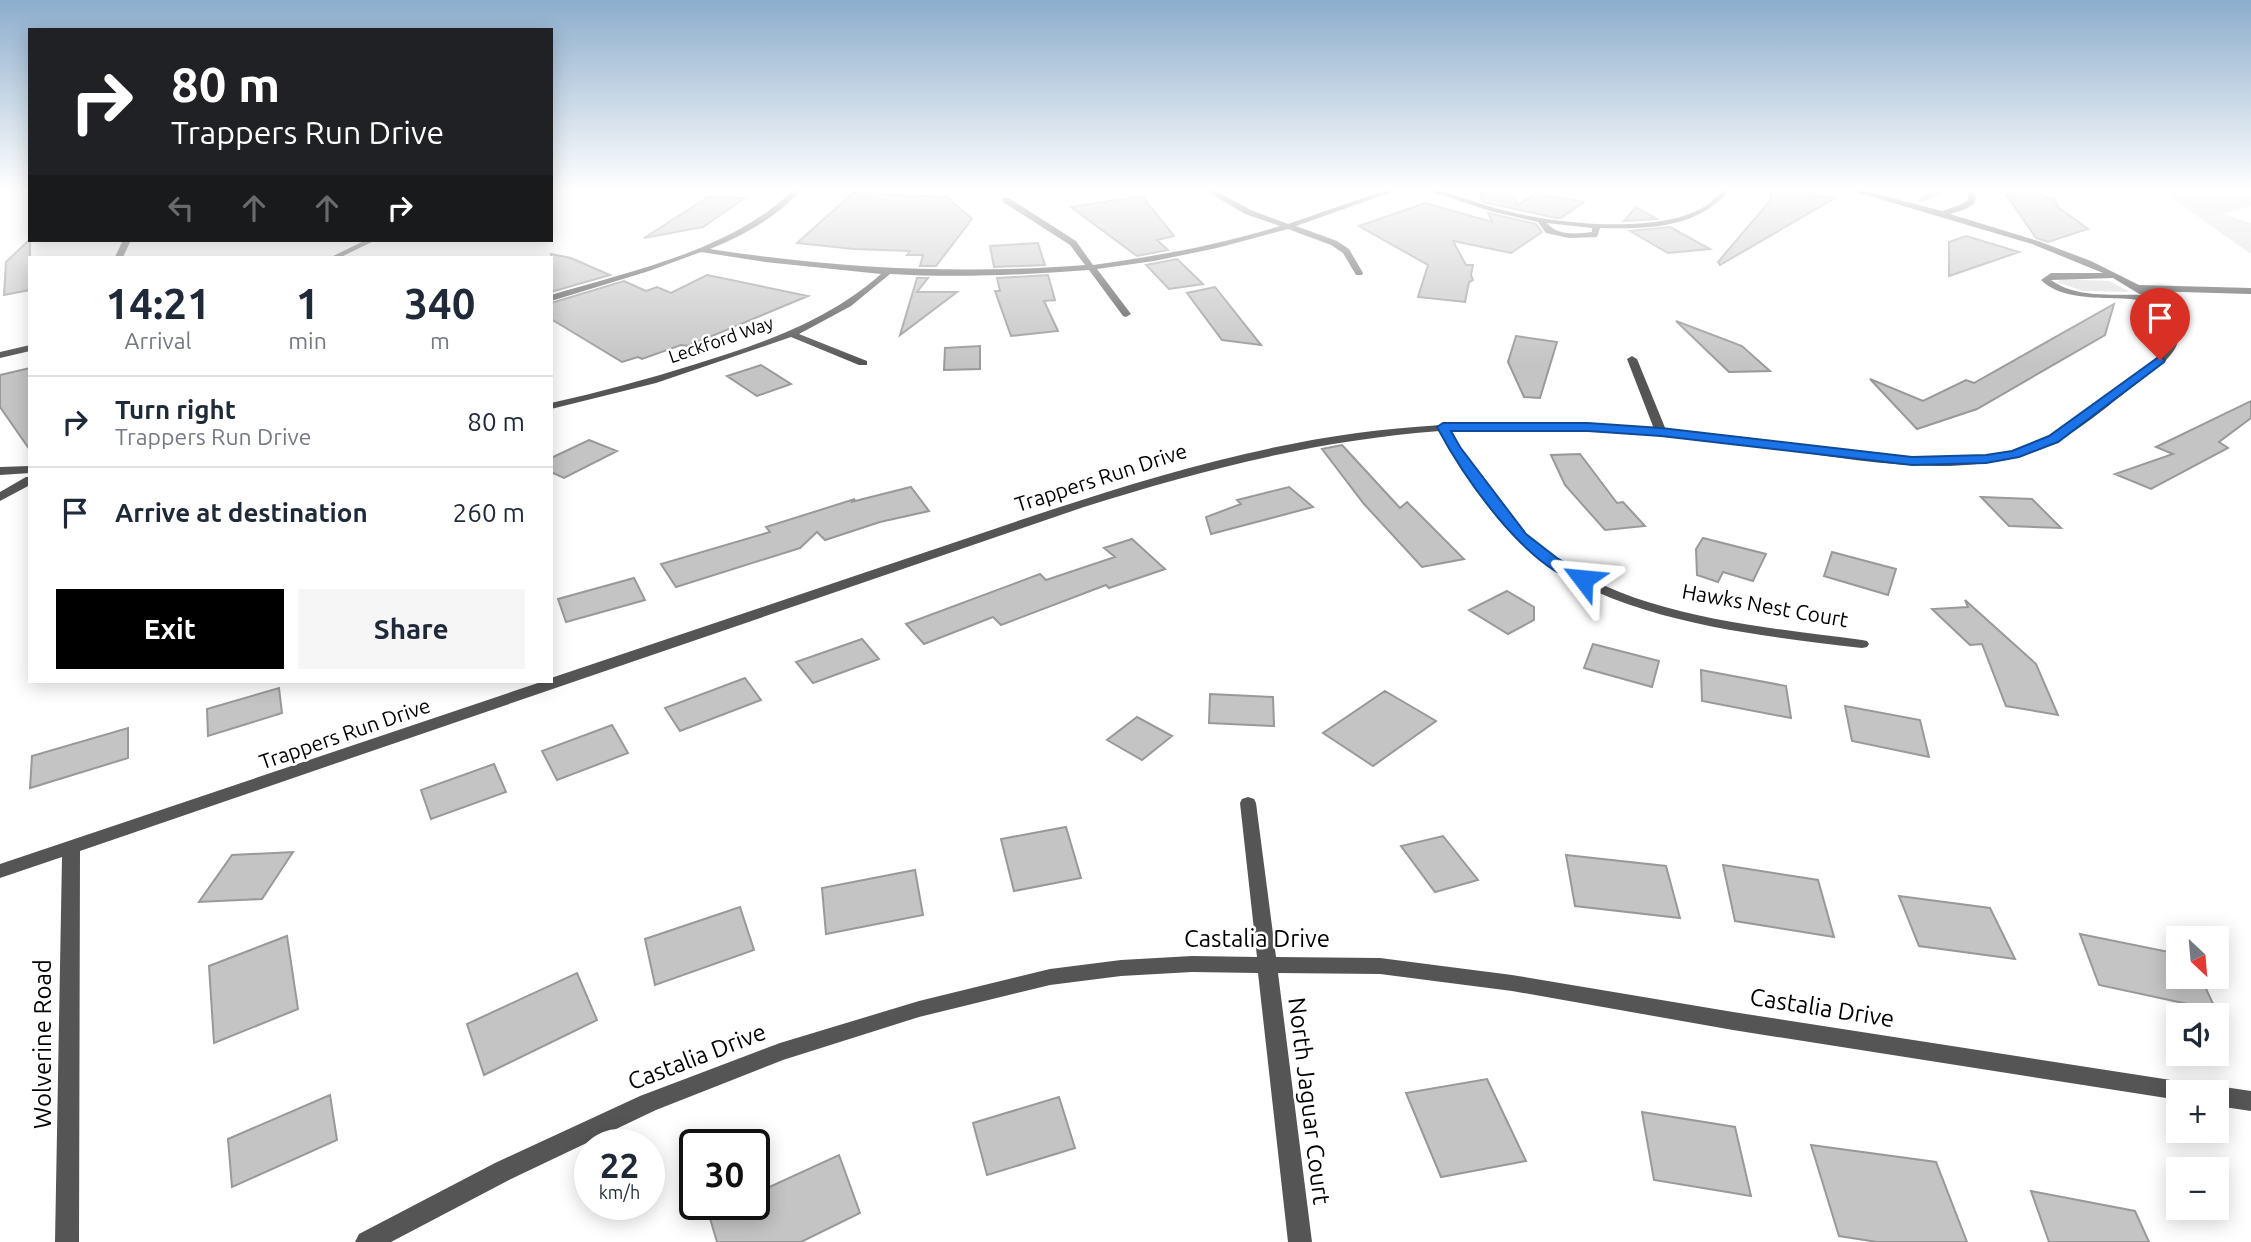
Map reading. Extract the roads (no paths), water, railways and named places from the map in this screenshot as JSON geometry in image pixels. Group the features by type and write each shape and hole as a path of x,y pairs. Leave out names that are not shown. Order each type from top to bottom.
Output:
{"street":[{"path":"337,256 355,248"},
{"path":"553,297 706,248"},
{"path":"1074,248 1126,314"},
{"path":"702,250 806,267 887,273 986,273 1090,266 1208,248"},
{"path":"1342,248 1359,273"},
{"name":"Trappers Run Drive","path":"0,871 1174,474 1306,442 1443,427 1527,425 1661,432 1912,461 1986,459 2015,454 2054,439 2172,348 2176,334 2173,322 2139,288 2051,248"},
{"name":"Leckford Way","path":"553,407 648,383 792,334 849,306 887,273"},
{"name":"Trappers Run Drive","path":"2117,276 2051,276 2045,280 2063,291 2077,294 2151,298"},
{"path":"2139,288 2251,291"},
{"path":"792,334 863,363"},
{"path":"0,355 28,348"},
{"path":"1632,359 1661,432"},
{"name":"Hawks Nest Court","path":"1443,427 1454,448 1521,537 1552,562 1583,579 1660,610 1755,630 1862,644"},
{"path":"0,471 28,469"},
{"path":"0,497 28,481"},
{"name":"North Jaguar Court","path":"1248,803 1265,966 1300,1242"},
{"name":"Wolverine Road","path":"67,1242 71,847"},
{"name":"Castalia Drive","path":"367,1242 503,1171 648,1103 780,1052 919,1009 1050,977 1109,970 1192,964 1380,966 1511,983 1733,1021 2166,1088"},
{"path":"2229,1098 2251,1101"}]}
